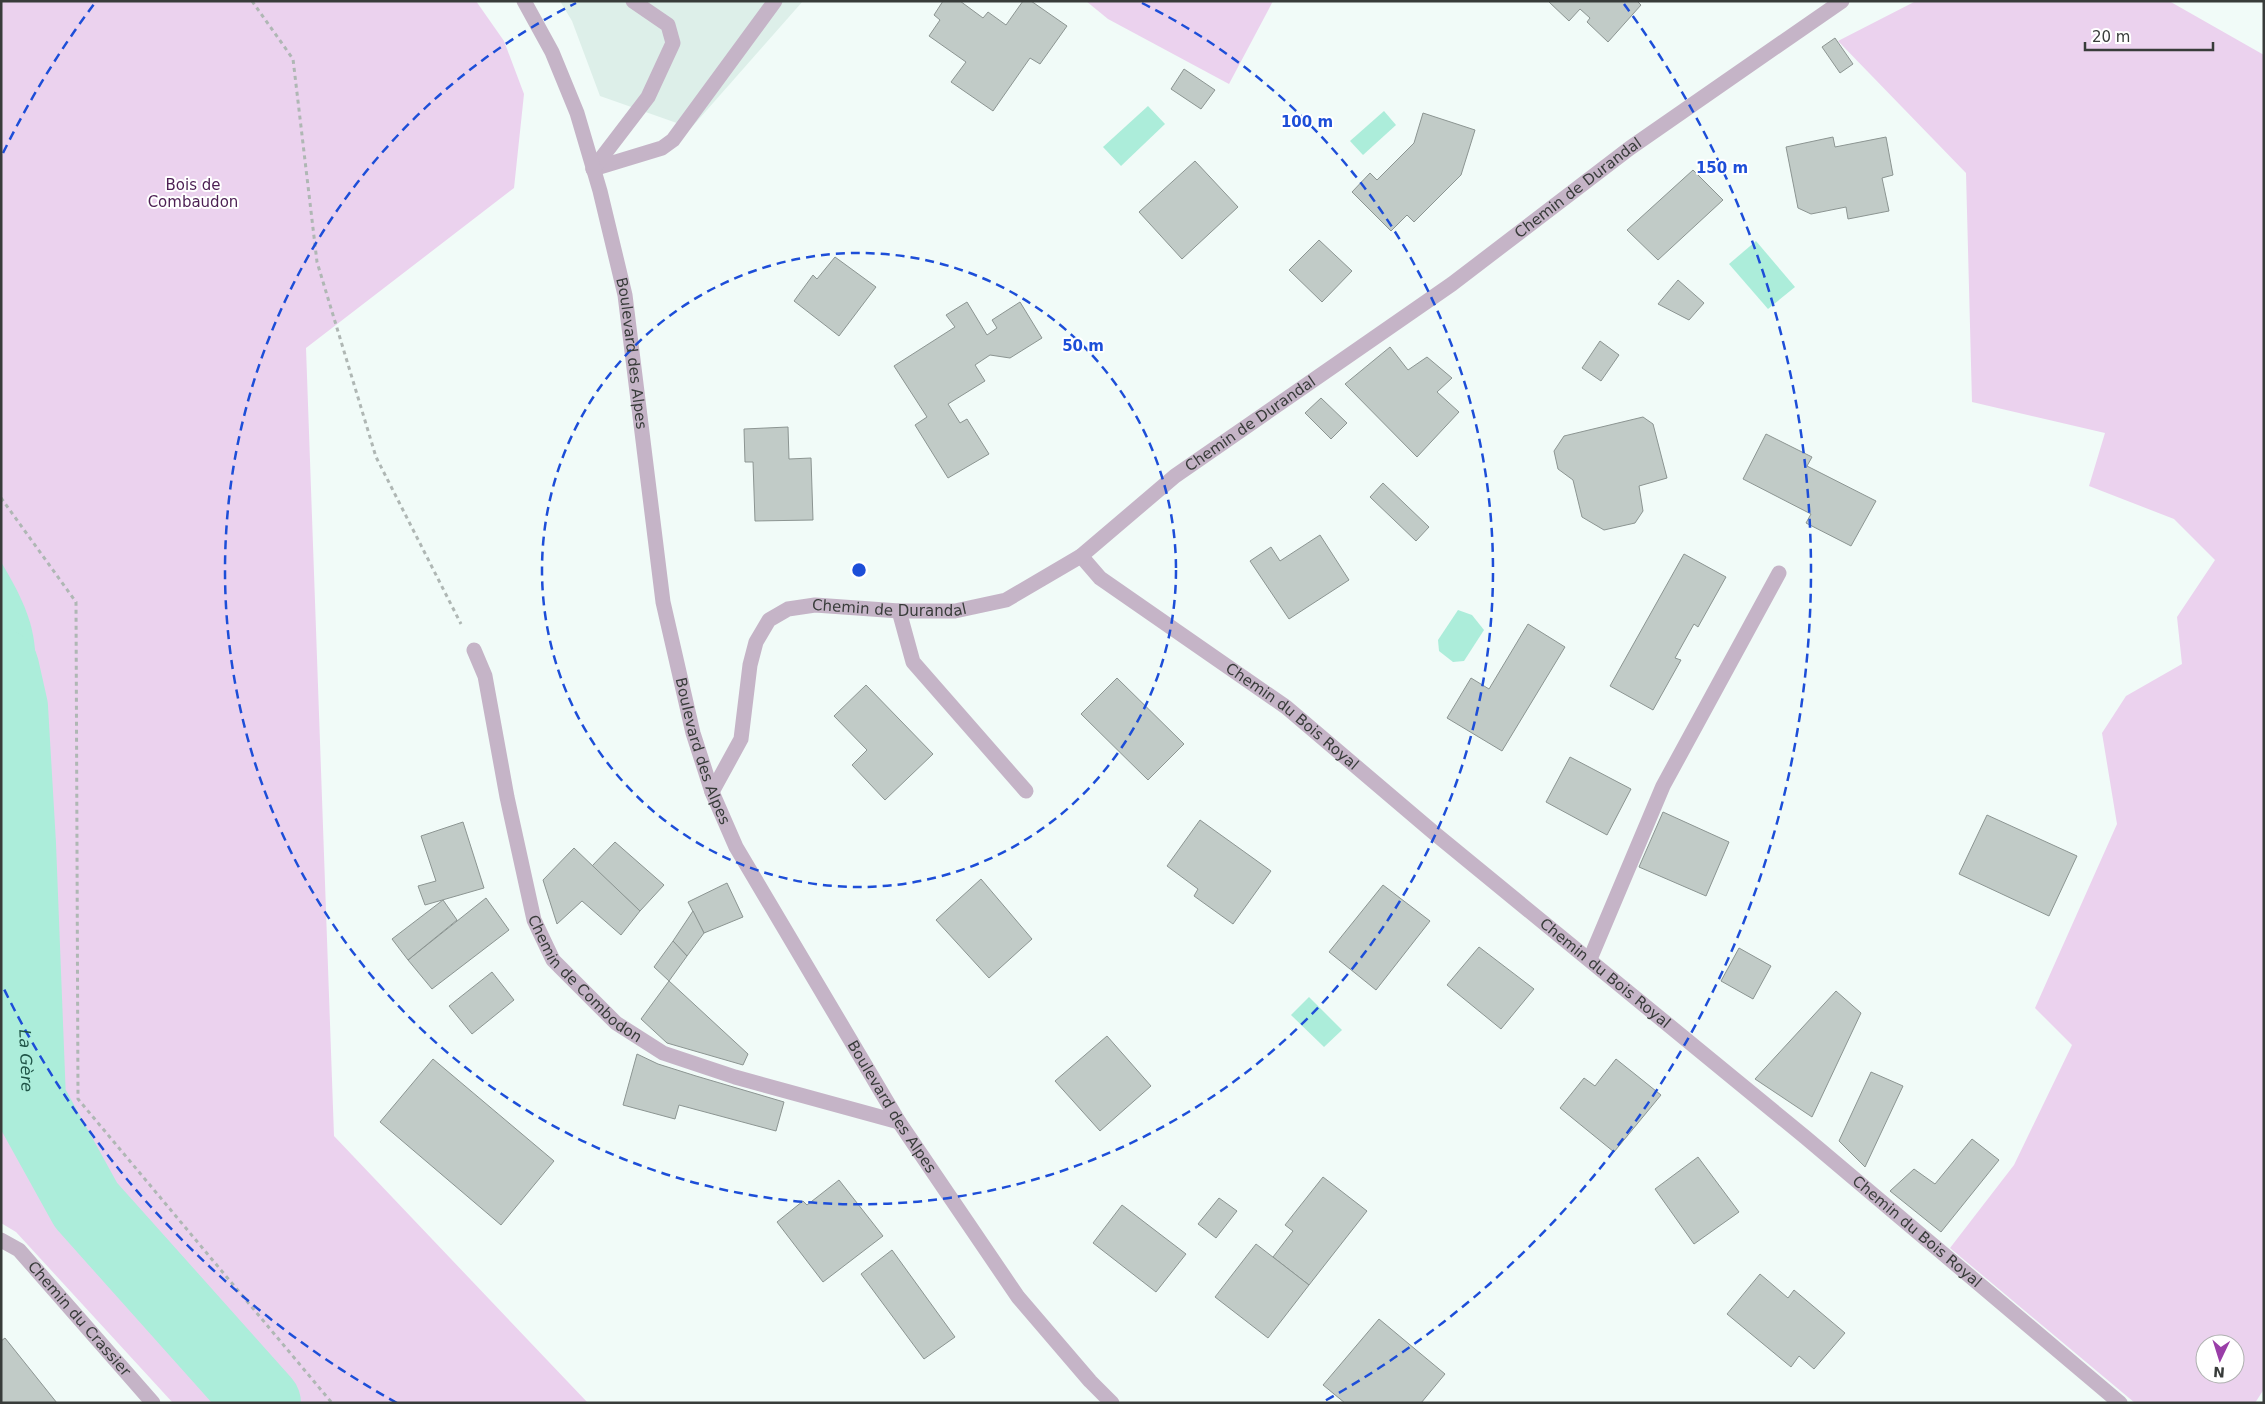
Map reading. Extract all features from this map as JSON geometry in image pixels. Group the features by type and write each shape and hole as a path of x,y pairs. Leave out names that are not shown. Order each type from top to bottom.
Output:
{"street":[{"name":"Boulevard des Alpes","path":"524,1 552,52 577,113 594,169 625,294 663,602 693,732 712,792 736,846 899,1122 1018,1297 1090,1381 1112,1403"},
{"path":"594,169 648,97 673,43 668,25 633,1"},
{"path":"594,169 662,148 673,140 775,1"},
{"name":"Chemin de Durandal","path":"712,792 741,740 750,665 756,642 769,620 788,609 815,605 899,611 955,611 1006,600 1081,556 1175,476 1452,284 1630,148 1842,1"},
{"name":"Chemin du Bois Royal","path":"1081,556 1100,578 1286,707 1433,832 1805,1137 2120,1403"},
{"path":"1590,959 1663,786 1778,573"},
{"path":"899,611 913,662 1026,790"},
{"name":"Chemin de Combodon","path":"474,650 485,676 507,797 534,920 552,960 616,1023 663,1054 735,1077 899,1122"},
{"name":"Chemin du Crassier","path":"1,1240 19,1250 153,1403"}],"path":[{"path":"252,1 292,59 317,262 376,457 474,650"},
{"path":"1,498 76,602 78,1099 332,1403"}],"shaded area":[{"path":"560,1 803,1 691,128 600,96 572,21"},
{"path":"1148,106 1165,124 1121,166 1103,147"},
{"path":"1384,111 1396,125 1363,155 1350,141"},
{"path":"1756,241 1795,287 1768,309 1729,264"},
{"path":"1,562 22,602 33,636 35,671 30,716 1,714"},
{"path":"1458,610 1472,615 1484,630 1464,661 1453,662 1439,651 1438,640"},
{"path":"1309,997 1342,1030 1324,1047 1291,1015"}],"green space":[{"name":"Bois de Combaudon","path":"1,1 476,1 504,41 524,94 514,188 306,348 334,1136 588,1403 173,1403 16,1232 1,1223"},
{"path":"1086,1 1273,1 1229,84 1108,19"},
{"path":"1916,1 2169,1 2264,55 2264,1389 2255,1403 2135,1403 1950,1248 2014,1165 2072,1045 2035,1008 2117,824 2102,733 2126,696 2182,664 2177,617 2215,560 2174,519 2089,486 2105,433 1972,402 1966,173 1838,41"}],"building":[{"path":"943,1 960,1 983,18 988,12 1006,25 1023,1 1031,1 1067,26 1040,64 1030,58 993,111 951,82 966,62 929,36 940,20 934,15"},
{"path":"1548,1 1637,1 1641,5 1608,42 1587,22 1590,18 1580,9 1569,21"},
{"path":"1835,38 1853,64 1840,73 1822,47"},
{"path":"1184,69 1215,90 1201,109 1171,89"},
{"path":"1423,113 1475,130 1461,175 1414,222 1407,215 1391,231 1352,192 1370,173 1377,180 1414,143"},
{"path":"1833,137 1835,147 1886,137 1893,175 1882,178 1889,211 1848,219 1846,207 1811,214 1798,208 1786,147"},
{"path":"1195,161 1238,207 1182,259 1139,212"},
{"path":"1693,170 1723,200 1658,260 1627,230"},
{"path":"1319,240 1352,271 1322,302 1289,270"},
{"path":"835,257 876,287 839,336 794,301 813,275 817,279"},
{"path":"1678,280 1704,303 1689,320 1658,304"},
{"path":"967,302 987,335 997,328 992,320 1020,302 1042,338 1010,358 990,355 975,365 985,381 948,404 960,423 967,419 989,454 948,478 915,425 927,417 894,366 955,327 946,315"},
{"path":"1600,341 1619,355 1601,381 1582,368"},
{"path":"1390,347 1408,370 1427,357 1452,378 1437,392 1459,412 1417,457 1345,384"},
{"path":"1321,398 1347,423 1331,439 1305,413"},
{"path":"1643,417 1653,424 1667,478 1639,486 1643,511 1635,523 1604,530 1582,517 1573,480 1558,469 1554,451 1564,436"},
{"path":"788,427 789,459 811,458 813,520 755,521 753,462 745,462 744,429"},
{"path":"1766,434 1812,457 1807,466 1876,501 1851,546 1806,523 1811,514 1743,479"},
{"path":"1383,483 1429,527 1416,541 1370,497"},
{"path":"1320,535 1349,580 1289,619 1250,561 1271,547 1280,561"},
{"path":"1684,554 1726,577 1698,627 1694,624 1675,658 1681,660 1653,710 1610,686"},
{"path":"1528,624 1565,647 1502,751 1447,718 1471,678 1489,689"},
{"path":"1117,678 1184,744 1148,780 1081,714"},
{"path":"866,685 933,754 885,800 852,765 867,750 834,716"},
{"path":"1570,757 1631,789 1607,835 1546,802"},
{"path":"1663,812 1729,842 1706,896 1639,867"},
{"path":"1987,815 2077,856 2049,916 1959,874"},
{"path":"1200,820 1271,871 1233,924 1194,896 1198,889 1167,866"},
{"path":"463,822 484,888 425,905 418,886 436,881 421,836"},
{"path":"615,842 664,885 640,911 592,866"},
{"path":"574,848 640,911 621,935 582,901 557,924 543,880"},
{"path":"981,879 1032,939 989,978 936,920"},
{"path":"727,883 743,917 704,933 688,902"},
{"path":"1383,885 1430,921 1376,990 1329,952"},
{"path":"486,898 509,930 432,989 408,960"},
{"path":"443,900 457,920 408,960 392,939"},
{"path":"693,911 704,933 687,956 673,941"},
{"path":"673,941 687,956 669,981 654,967"},
{"path":"1479,947 1534,989 1501,1029 1447,985"},
{"path":"1739,948 1771,966 1753,999 1721,981"},
{"path":"492,972 514,1000 472,1034 449,1006"},
{"path":"669,981 748,1054 743,1065 667,1043 641,1019"},
{"path":"1836,991 1861,1013 1812,1117 1755,1079"},
{"path":"1107,1036 1151,1086 1100,1131 1055,1081"},
{"path":"637,1054 658,1064 784,1102 776,1131 679,1105 675,1119 623,1105"},
{"path":"433,1059 554,1161 501,1225 380,1122"},
{"path":"1616,1059 1661,1095 1614,1152 1560,1108 1584,1078 1595,1086"},
{"path":"1871,1072 1903,1086 1865,1167 1839,1141"},
{"path":"1972,1139 1999,1160 1941,1232 1890,1191 1914,1169 1935,1184"},
{"path":"1698,1157 1739,1212 1694,1244 1655,1189"},
{"path":"1323,1177 1367,1211 1309,1285 1273,1257 1293,1231 1285,1225"},
{"path":"839,1180 883,1236 823,1282 777,1222 803,1201 807,1205"},
{"path":"1219,1198 1237,1211 1216,1238 1198,1224"},
{"path":"1122,1205 1186,1254 1156,1292 1093,1243"},
{"path":"1256,1244 1309,1285 1268,1338 1215,1297"},
{"path":"892,1250 955,1337 924,1359 861,1274"},
{"path":"1760,1274 1788,1298 1794,1290 1845,1333 1814,1369 1799,1356 1791,1367 1727,1314"},
{"path":"1379,1319 1445,1374 1421,1403 1345,1403 1323,1385"},
{"path":"5,1338 57,1403 1,1403 1,1341"}],"waterway":[{"name":"La Gère","path":"1,667 10,707 18,844 28,1100 86,1205 263,1403"}]}
